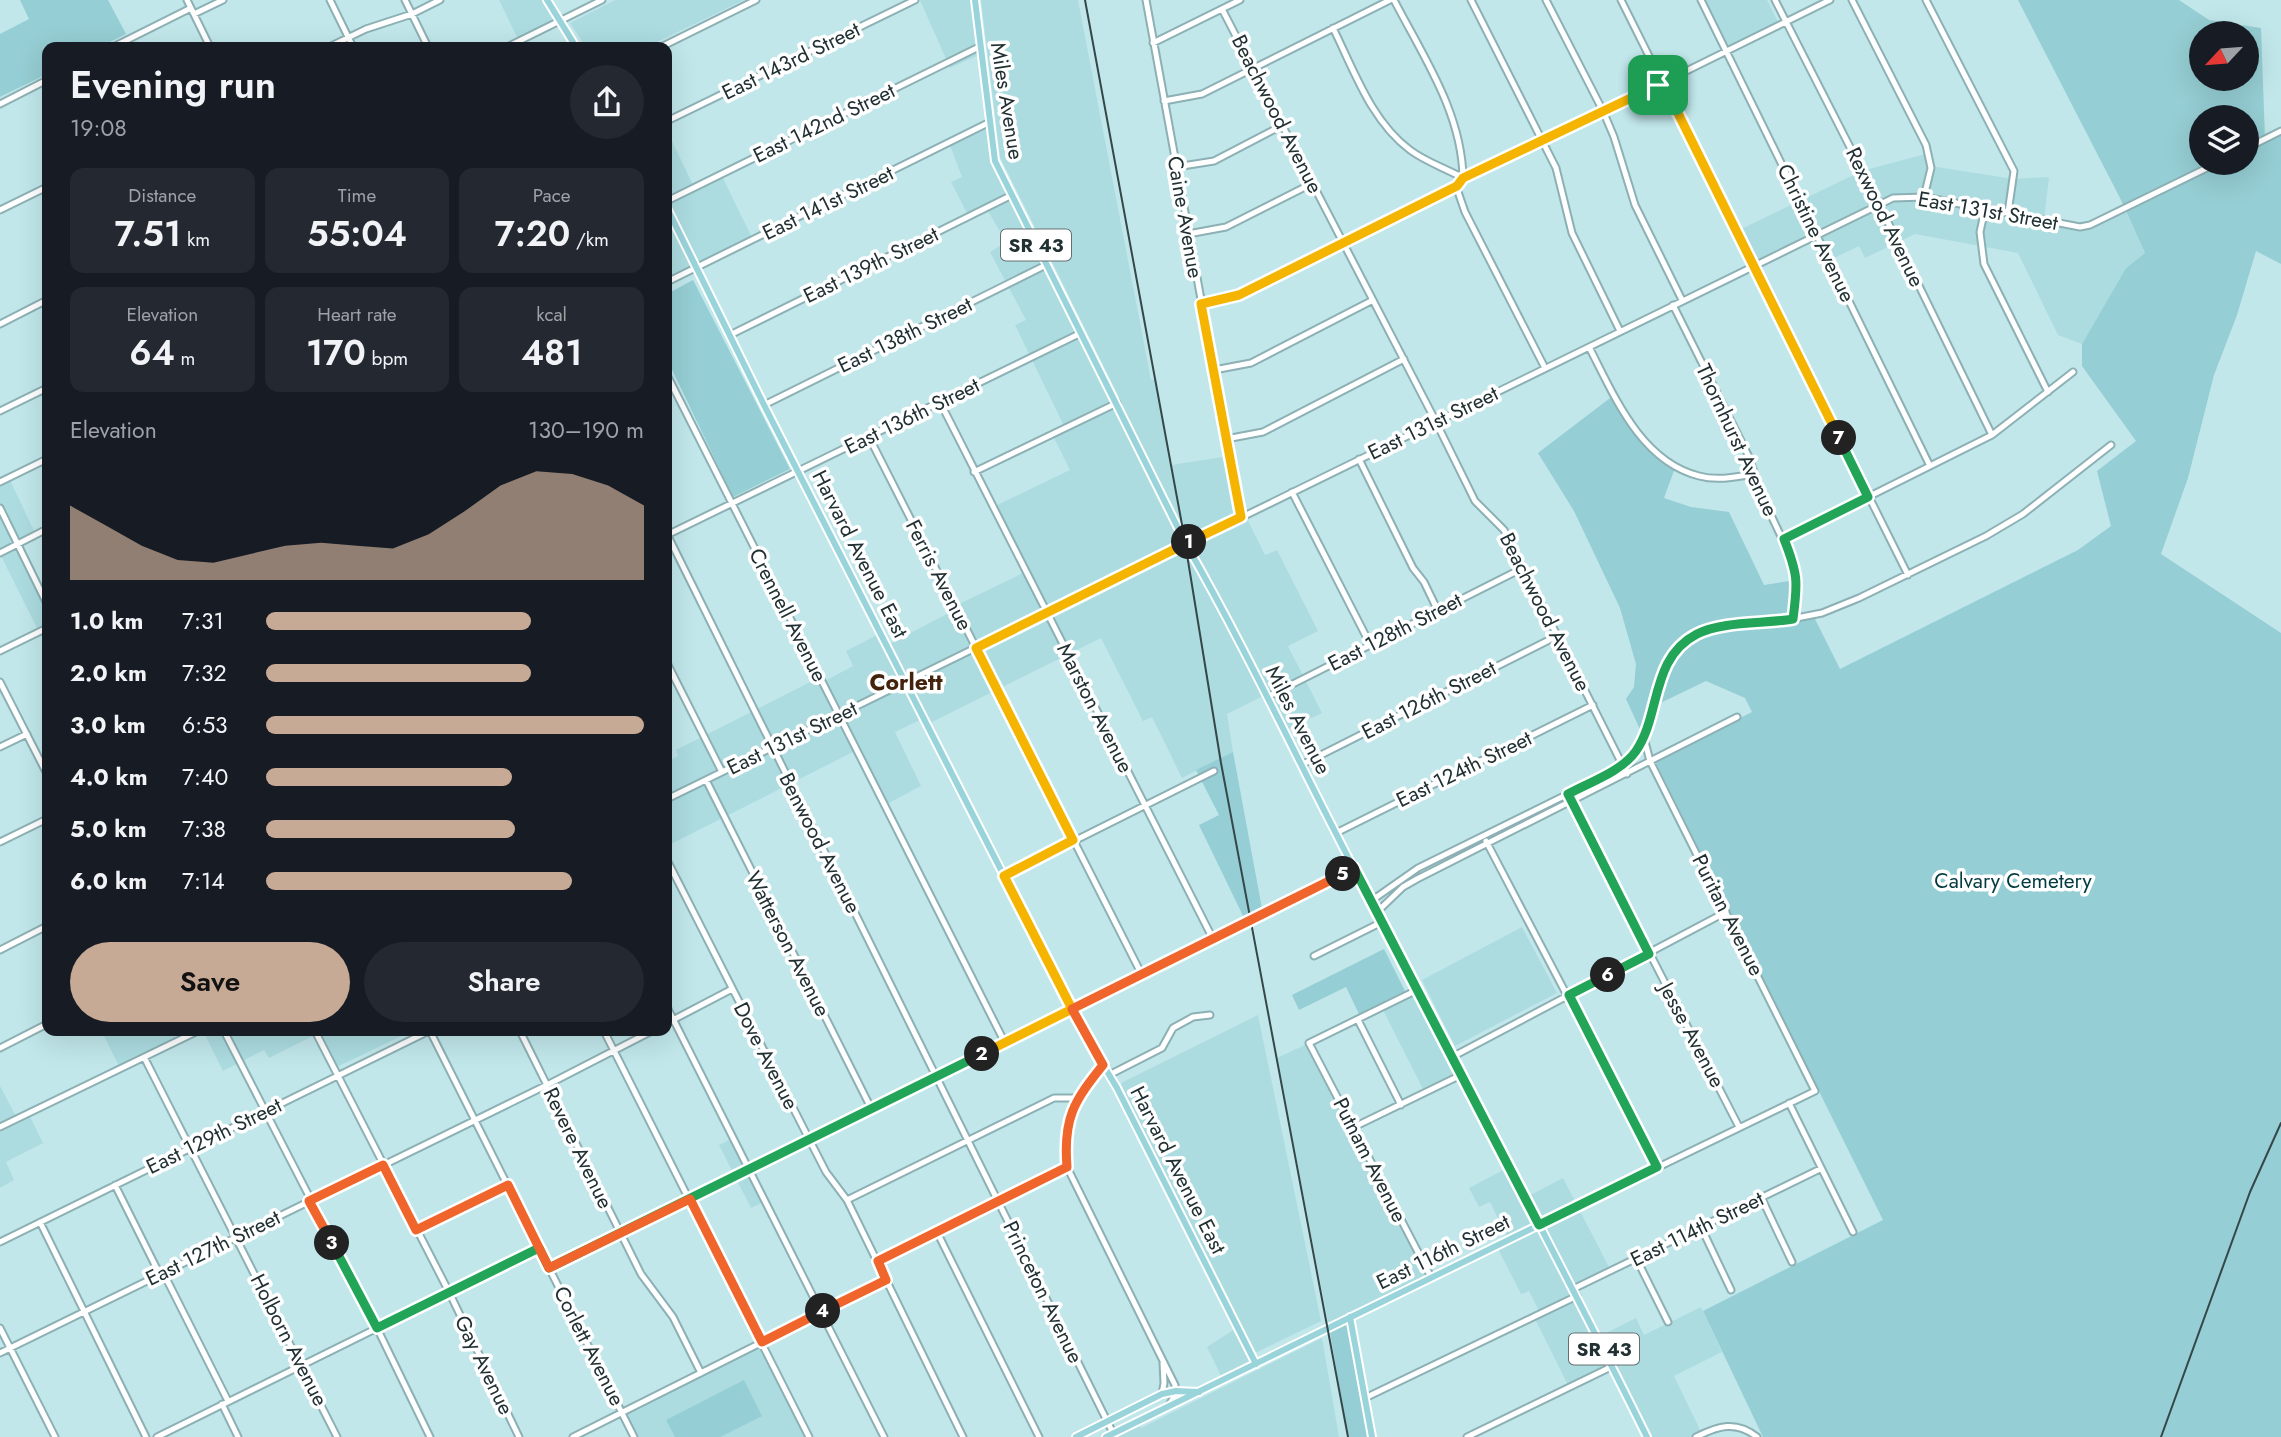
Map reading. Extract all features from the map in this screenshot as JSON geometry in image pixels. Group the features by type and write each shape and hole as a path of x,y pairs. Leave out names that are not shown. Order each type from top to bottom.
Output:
{"main road":[{"path":"547,0 573,42"},
{"name":"Miles Avenue","path":"975,0 988,123 995,161 1186,544 1613,1366 1646,1436"},
{"name":"Harvard Avenue East","path":"672,218 1004,876 1256,1364"},
{"name":"East 116th Street","path":"1106,1437 1539,1225"},
{"path":"1350,1317 1372,1437"},
{"name":"East 116th Street","path":"1076,1437 1176,1388 1200,1391"}],"street":[{"path":"187,0 208,42"},
{"path":"124,42 223,0"},
{"path":"330,0 350,42"},
{"path":"405,0 426,42"},
{"path":"340,42 366,29 412,14 440,0"},
{"path":"517,42 602,0"},
{"path":"671,42 756,0"},
{"name":"East 143rd Street","path":"672,119 915,0"},
{"name":"Caine Avenue","path":"1146,0 1241,517"},
{"path":"1153,43 1240,0"},
{"path":"1164,102 1202,94 1392,0 1449,108 1460,143 1463,178"},
{"path":"1471,0 1556,168 1572,233 1620,331"},
{"path":"1546,0 1603,111 1635,205 1682,300"},
{"path":"1621,0 1908,575"},
{"name":"Christine Avenue","path":"1701,0 1930,466"},
{"name":"Rexwood Avenue","path":"1775,0 1992,435"},
{"path":"1201,304 1239,295 1457,186 1463,178 1830,0"},
{"path":"1852,0 1926,145 1931,168 1924,197"},
{"path":"1926,0 2014,171 2008,213"},
{"name":"Beachwood Avenue","path":"1222,9 1475,501 1504,530 1627,774"},
{"path":"1333,28 1374,112 1392,133 1409,149 1463,178"},
{"name":"East 142nd Street","path":"672,199 981,46"},
{"path":"0,104 42,83"},
{"name":"East 141st Street","path":"672,280 988,123"},
{"path":"1176,167 1214,161 1283,125"},
{"path":"2259,142 2281,131"},
{"name":"East 131st Street","path":"672,796 1879,204 1894,198 1924,197 2073,227 2090,225 2192,175"},
{"path":"1188,234 1226,227 1312,183"},
{"path":"1457,186 1476,234 1545,368"},
{"path":"0,210 42,189"},
{"name":"East 139th Street","path":"730,335 1012,195"},
{"path":"1985,209 1980,232 1984,264 2048,392"},
{"name":"East 138th Street","path":"764,405 1046,265"},
{"path":"1214,370 1251,363 1373,300"},
{"path":"0,324 42,303"},
{"name":"Thornhurst Avenue","path":"1673,305 1749,457 1760,494 1795,566 1797,580 1793,619"},
{"name":"East 136th Street","path":"672,533 1081,333"},
{"path":"1589,346 1621,410 1643,439 1675,468 1701,477 1724,479 1754,474"},
{"path":"1226,439 1264,432 1404,359"},
{"path":"1784,539 1992,435 2073,372"},
{"name":"Crennell Avenue","path":"672,385 1005,1042"},
{"path":"0,411 42,390"},
{"name":"Marston Avenue","path":"940,402 1213,939"},
{"path":"974,472 1117,403"},
{"name":"Ferris Avenue","path":"869,437 1142,975"},
{"path":"1371,901 1408,874 1622,765 1644,738 1660,679 1670,660 1697,634 1728,625 1766,624 1822,613 1908,575 2023,514 2111,445"},
{"path":"1359,459 1413,568 1424,582 1438,611"},
{"path":"0,482 42,461"},
{"path":"1292,492 1370,644"},
{"path":"0,508 42,594"},
{"path":"0,553 42,532"},
{"name":"Benwood Avenue","path":"672,545 937,1075"},
{"name":"East 128th Street","path":"1266,697 1523,568"},
{"path":"0,651 42,630"},
{"name":"East 126th Street","path":"1301,765 1557,636"},
{"path":"672,673 722,772"},
{"path":"0,682 42,764"},
{"name":"East 124th Street","path":"1336,832 1592,705"},
{"path":"1377,912 1403,887 1417,879 1738,717"},
{"path":"0,747 27,734"},
{"name":"Puritan Avenue","path":"1644,738 1650,761 1815,1091"},
{"path":"1004,876 1214,771"},
{"name":"Watterson Avenue","path":"706,780 871,1108"},
{"name":"Jesse Avenue","path":"1568,794 1739,1126"},
{"path":"0,842 42,821"},
{"path":"1483,836 1569,995 1657,1167"},
{"path":"549,1268 1354,868"},
{"name":"Dove Avenue","path":"672,870 826,1172 847,1200 963,1437"},
{"path":"1451,1057 1726,912"},
{"path":"1314,956 1382,922"},
{"path":"0,950 42,929"},
{"path":"672,1020 732,989"},
{"path":"1401,1105 1358,1020 1417,990"},
{"path":"1109,1075 1162,1048 1173,1028 1193,1017 1210,1016"},
{"name":"Putnam Avenue","path":"1358,1020 1309,1043 1431,1277"},
{"path":"672,1025 749,1168 884,1437"},
{"path":"0,1048 42,1027"},
{"path":"0,1127 180,1036"},
{"path":"226,1036 430,1437"},
{"name":"Gay Avenue","path":"318,1036 520,1437"},
{"name":"East 129th Street","path":"0,1242 420,1036"},
{"name":"Corlett Avenue","path":"433,1036 634,1437"},
{"name":"Revere Avenue","path":"522,1036 641,1274 673,1317 701,1373"},
{"path":"607,1036 809,1437"},
{"name":"East 127th Street","path":"0,1353 642,1036"},
{"name":"Holborn Avenue","path":"144,1056 337,1437"},
{"path":"1103,1065 1077,1098 1066,1129 1067,1167 1176,1388 1167,1408"},
{"name":"Princeton Avenue","path":"937,1075 1113,1433"},
{"path":"1352,1128 1461,1075"},
{"name":"East 116th Street","path":"1539,1225 1815,1091"},
{"path":"847,1200 1054,1098 1077,1098"},
{"path":"1789,1103 1853,1233"},
{"path":"878,1261 1067,1167"},
{"name":"East 114th Street","path":"1365,1398 1575,1293 1636,1258 1820,1169"},
{"path":"114,1185 162,1274 225,1403 238,1437"},
{"path":"416,1230 508,1185"},
{"path":"1761,1198 1792,1262"},
{"path":"40,1222 146,1437"},
{"path":"1701,1227 1731,1290"},
{"path":"937,1231 1039,1437"},
{"path":"157,1437 539,1248"},
{"path":"1636,1258 1668,1322"},
{"path":"573,1437 886,1280"},
{"path":"0,1328 55,1437"},
{"path":"1161,1394 1164,1383 1163,1360"},
{"path":"1467,1437 1613,1366"},
{"path":"1696,1437 1722,1426 1749,1431 1757,1437"}],"shaded area":[{"path":"499,0 551,0 565,19 519,41"},
{"path":"615,0 744,0 657,42 583,42 570,23"},
{"path":"920,0 975,0 981,54 950,68"},
{"path":"981,0 1078,0 1151,380 1155,379 1171,465 1229,456 1241,516 1245,515 1265,555 1277,550 1318,631 1288,646 1322,713 1284,731 1265,695 1227,714 1233,752 1182,778 1152,717 1143,721 1101,638 928,724 924,718 895,732 921,786 885,805 857,750 672,843 672,759 678,756 676,750 820,677 823,682 853,666 846,651 881,633 888,645 956,609 955,606 1025,572 993,507 1070,470 1052,434 1065,428 1015,325 1026,320 990,252 1006,242 988,211 970,219 951,182 962,177 949,143 988,123 995,161 1115,399 1119,397 1000,157"},
{"path":"1704,0 1767,0 1778,22 1728,47"},
{"path":"672,141 694,187 721,174 753,240 672,280"},
{"path":"1929,153 1931,166 2013,179 2049,177 2044,220 2080,227 2124,208 2145,253 2126,268 2082,344 2058,335 2018,253 1915,234 1865,258 1859,246 1830,260 1817,235 1753,266 1737,231 1862,171"},
{"path":"9,478 36,535 18,544 38,584 42,582 42,630 39,632 0,554 0,482"},
{"path":"1522,927 1557,993 1455,1046 1422,980"},
{"path":"1417,990 1461,1075 1425,1093 1382,1008"},
{"path":"1258,1015 1321,1321 1255,1353 1121,1085"},
{"path":"104,1036 175,1036 177,1041 120,1068"},
{"path":"206,1036 313,1036 269,1058 264,1050 223,1071"},
{"path":"322,1036 402,1036 339,1066"},
{"path":"1309,1043 1431,1277 1329,1327 1277,1058"},
{"path":"0,1086 17,1118 28,1113 43,1143 6,1162 14,1180 0,1188"},
{"path":"733,1138 766,1201 751,1208 719,1145"},
{"path":"1509,1167 1525,1198 1563,1178 1611,1271 1574,1289 1598,1337 1636,1318 1644,1335 1701,1307 1722,1352 1674,1376 1702,1434 1696,1437 1647,1437 1613,1367 1569,1387 1534,1317 1540,1313 1529,1291 1521,1294 1496,1245 1508,1239 1490,1202 1479,1207 1469,1188"},
{"path":"1238,1327 1256,1364 1223,1380 1207,1347"},
{"path":"1322,1338 1339,1437 1106,1437 1138,1422 1141,1428"},
{"path":"762,1342 809,1437 634,1437 622,1412"}],"green space":[{"path":"20,0 108,0 126,34 110,42 42,42 42,76 0,97 0,34 29,19"},
{"name":"Calvary Cemetery","path":"2018,0 2179,0 2209,20 2216,21 2189,21 2189,91 2259,91 2261,28 2265,139 2281,131 2281,264 2256,251 2237,315 2214,375 2188,478 2161,554 2281,633 2281,1437 1763,1437 1703,1311 1883,1220 1655,761 1752,712 1745,698 1706,681 1652,707 1644,738 1626,699 1634,687 1636,664 1620,608 1574,511 1538,453 1614,395 1643,439 1675,468 1664,498 1691,507 1729,512 1764,585 1796,580 1793,619 1813,615 1840,669 2078,550 2111,526 2097,471 2136,441 2082,366 2082,344 2126,268 2145,253 2120,198"},
{"path":"693,280 790,469 733,497 672,369 672,291"},
{"path":"1233,752 1263,914 1246,922 1199,825 1219,815 1196,770"},
{"path":"1384,949 1405,991 1359,1014 1346,987 1299,1010 1292,995"},
{"path":"1350,1317 1372,1437 1348,1437 1329,1327"},
{"path":"744,1380 762,1416 720,1437 675,1437 666,1420"}],"railway":[{"path":"1085,0 1183,530 1221,763 1348,1437"},
{"path":"2161,1437 2250,1192 2281,1123"}],"district":[{"name":"Corlett","path":"906,682"}],"route":[{"path":"1658,85 1463,178 1457,186 1239,295 1201,304 1241,517 976,648 1073,840 1004,876 1072,1009 753,1166 614,1236 549,1268 539,1248 377,1328 309,1201 383,1165 416,1230 508,1185 549,1268 690,1199 762,1342 886,1280 878,1261 1067,1167 1066,1129 1071,1114 1077,1098 1103,1065 1072,1009 1354,868 1539,1225 1657,1167 1569,995 1649,954 1568,794 1622,765 1635,752 1644,738 1660,679 1670,660 1685,643 1697,634 1728,625 1766,624 1793,619 1797,580 1795,566 1784,539 1868,497 1663,83 1658,85"}]}
